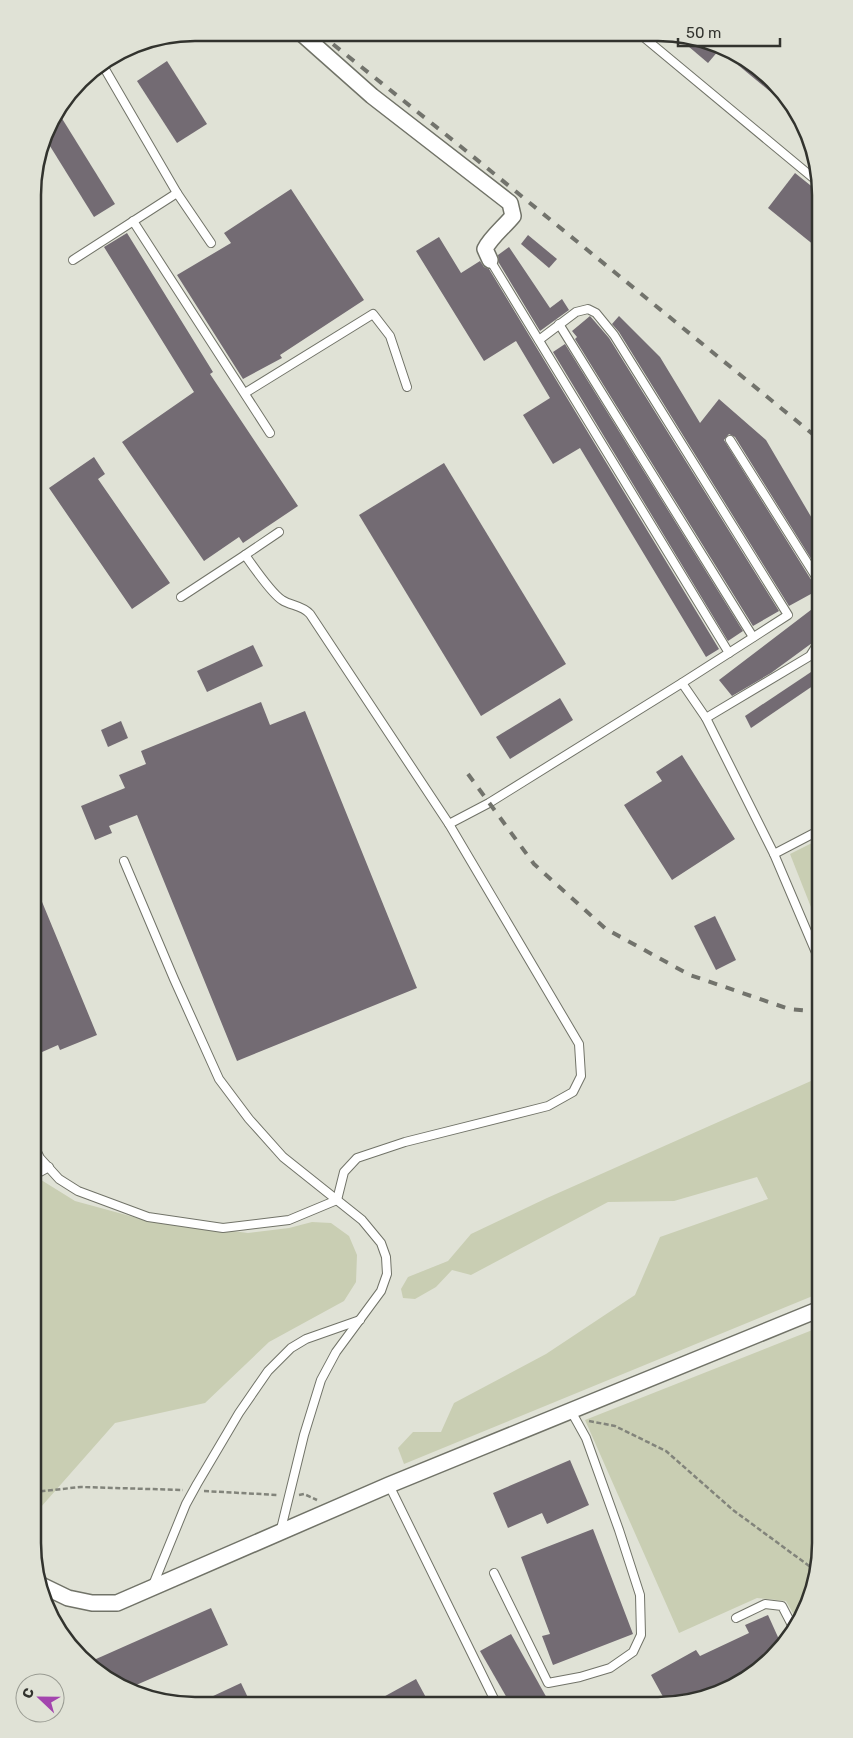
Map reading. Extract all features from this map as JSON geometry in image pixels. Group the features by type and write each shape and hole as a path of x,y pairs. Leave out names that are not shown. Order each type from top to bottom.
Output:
{"street":[{"path":"310,41 372,96 510,202 513,216 498,234 489,241 485,249 490,260"},
{"path":"48,1588 68,1598 92,1603 117,1603 389,1486 573,1415 811,1313"}],"lane":[{"path":"648,41 810,175"},
{"path":"106,70 177,193 211,243"},
{"path":"73,260 177,193"},
{"path":"133,221 270,433"},
{"path":"490,260 729,653"},
{"path":"449,824 489,803 788,615 614,335 596,313 588,309 576,312 539,340"},
{"path":"245,393 373,314 390,336 407,387"},
{"path":"560,324 753,637"},
{"path":"730,440 812,570"},
{"path":"181,597 279,532"},
{"path":"245,555 281,600 306,610 310,614 449,824 579,1044 581,1076 573,1092 548,1106 405,1142 357,1158 344,1172 337,1200"},
{"path":"706,718 812,653"},
{"path":"682,683 706,718 774,854 811,942"},
{"path":"774,854 812,834"},
{"path":"124,861 174,980 219,1079 249,1118 283,1157 362,1220 381,1243 386,1257 387,1274 381,1291 336,1352 321,1380 304,1435 280,1532"},
{"path":"41,1159 59,1179 78,1191 116,1206 148,1217 223,1228 289,1220 337,1200"},
{"path":"41,1172 49,1168"},
{"path":"152,1587 186,1504 239,1413 268,1370 299,1343 360,1320"},
{"path":"494,1573 548,1683 580,1677 610,1668 633,1652 641,1635 640,1595 586,1438 573,1415"},
{"path":"389,1486 493,1697"},
{"path":"736,1618 765,1604 782,1606 790,1621"}],"path":[{"path":"573,1415 615,1426 666,1451 733,1510 810,1566"}],"green space":[{"path":"812,843 811,908 790,854"},
{"path":"811,1081 811,1297 404,1464 398,1448 413,1432 441,1432 454,1403 546,1354 635,1295 660,1237 768,1199 757,1177 674,1201 608,1202 471,1275 452,1270 436,1287 415,1299 403,1298 401,1289 408,1277 448,1261 471,1234 547,1198"},
{"path":"41,1180 75,1201 141,1219 248,1233 289,1228 312,1222 331,1223 349,1236 357,1255 356,1282 344,1301 269,1342 205,1403 115,1423 41,1507"},
{"path":"811,1330 811,1553 809,1573 804,1592 794,1615 786,1601 757,1598 679,1633 585,1420"}],"building":[{"path":"685,44 716,53 708,63"},
{"path":"167,61 207,124 177,143 137,81"},
{"path":"738,65 759,79 775,96"},
{"path":"62,118 115,204 94,217 50,146"},
{"path":"795,173 811,186 812,244 768,208"},
{"path":"291,189 364,300 280,355 282,358 243,379 177,275 231,243 224,233"},
{"path":"127,233 213,372 210,374 298,506 243,543 239,537 204,561 122,442 194,392 104,247"},
{"path":"528,235 557,259 549,268 521,244"},
{"path":"439,237 461,273 480,261 484,267 489,269 719,649 706,657 580,448 553,464 523,415 550,398 516,341 484,361 416,251"},
{"path":"509,247 550,308 562,299 569,310 540,331 499,263 498,255"},
{"path":"590,316 609,338 779,611 753,626 575,339 577,337 572,331"},
{"path":"619,316 660,357 700,423 719,399 766,440 812,518 812,560 735,437 729,434 724,440 812,581 812,594 789,606 619,332 612,324"},
{"path":"565,344 743,631 728,641 553,352"},
{"path":"94,457 105,474 98,479 170,583 132,609 49,488"},
{"path":"444,463 566,664 481,716 359,515"},
{"path":"812,609 812,643 771,673 732,696 719,680"},
{"path":"253,645 263,666 207,692 197,671"},
{"path":"812,672 812,687 751,728 745,716"},
{"path":"560,698 573,720 510,759 496,737"},
{"path":"261,702 270,725 305,711 417,988 237,1061 137,815 109,826 112,833 95,840 81,806 125,788 119,775 146,764 141,751"},
{"path":"121,721 128,738 108,747 101,730"},
{"path":"682,755 735,839 672,880 624,805 662,781 656,772"},
{"path":"41,901 97,1035 60,1050 58,1045 41,1052"},
{"path":"715,916 736,960 716,970 694,926"},
{"path":"570,1460 589,1505 547,1524 542,1513 508,1528 493,1493"},
{"path":"593,1529 633,1634 553,1665 542,1636 550,1634 521,1557"},
{"path":"211,1608 228,1645 136,1685 118,1676 95,1659"},
{"path":"768,1615 778,1638 767,1652 743,1671 726,1681 688,1694 663,1697 651,1675 696,1650 700,1656 749,1633 745,1625"},
{"path":"511,1634 546,1697 506,1697 480,1651"},
{"path":"416,1679 426,1697 383,1697"},
{"path":"241,1683 248,1697 211,1697"}],"railway":[{"path":"329,41 812,433"},
{"path":"468,774 534,864 606,929 690,975 789,1009 811,1011"}]}
